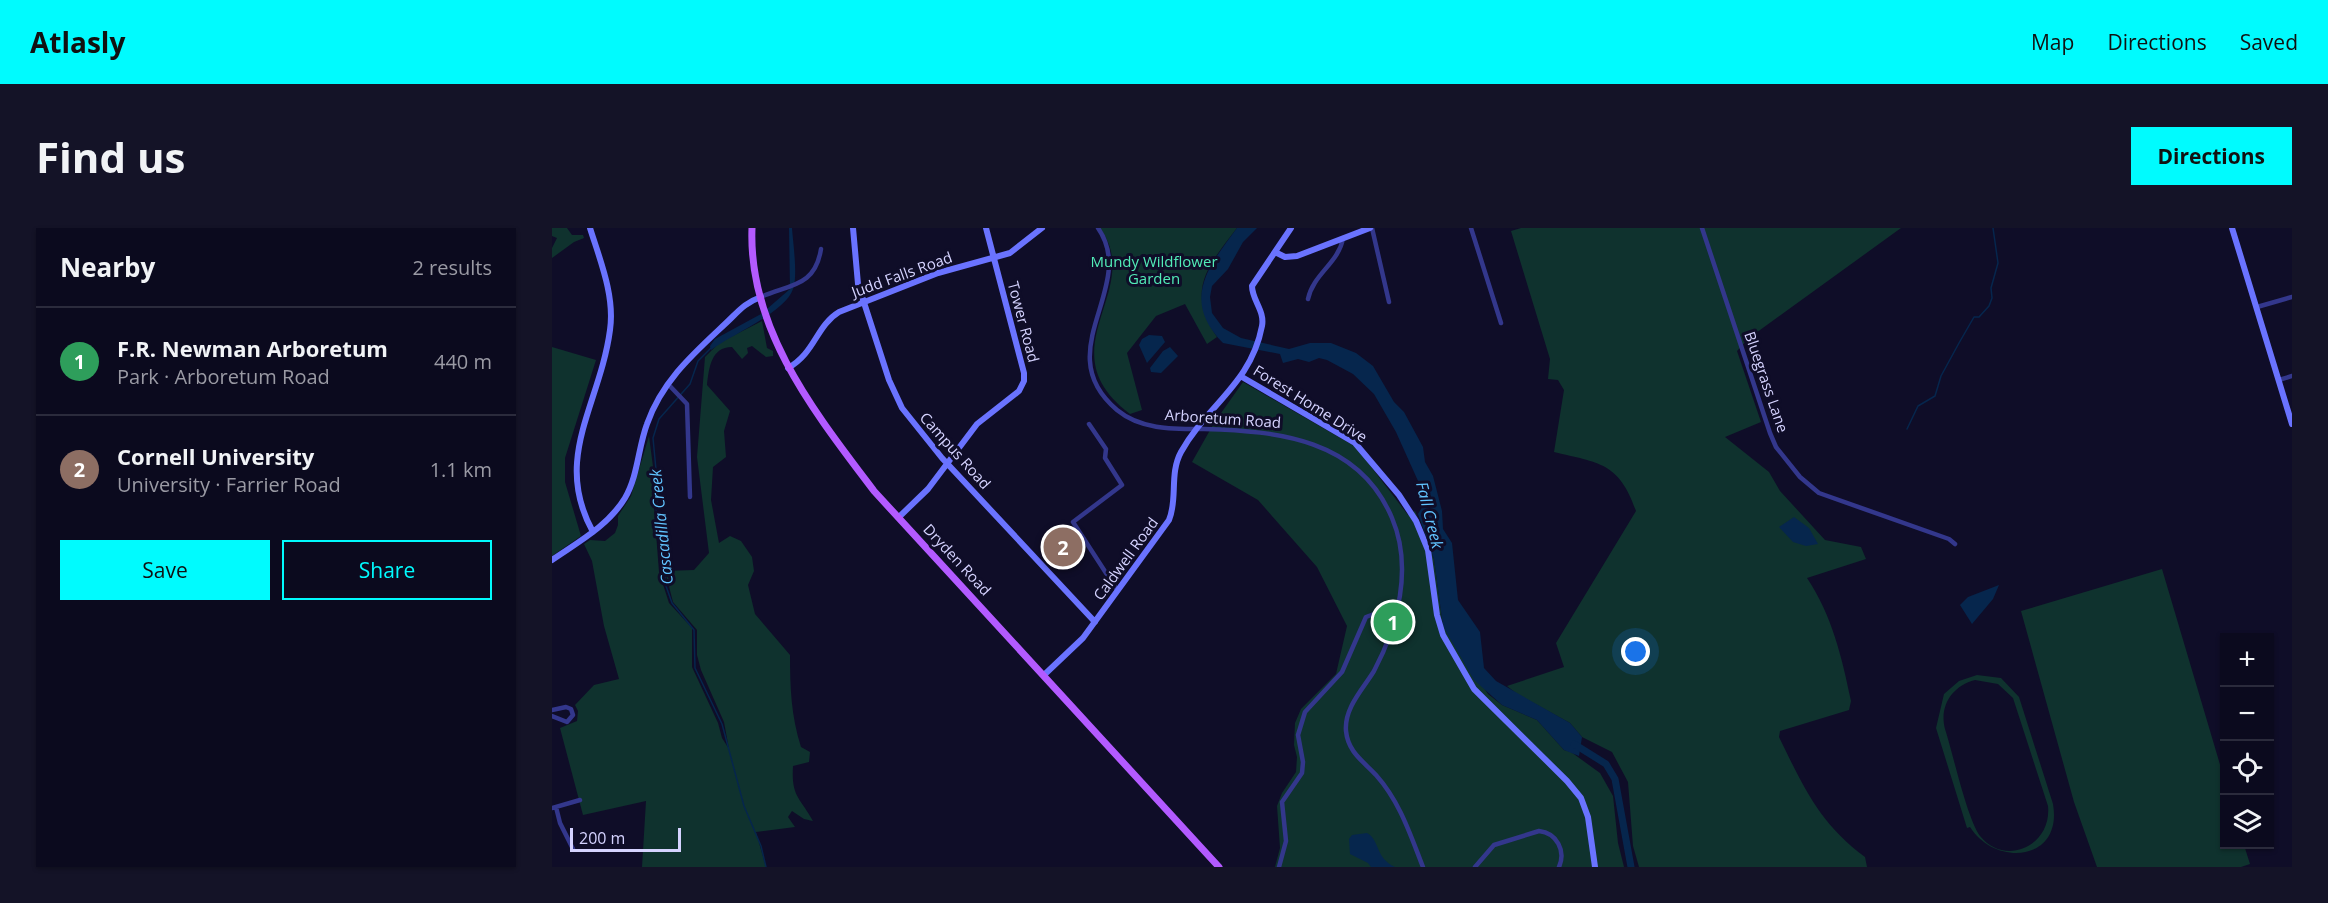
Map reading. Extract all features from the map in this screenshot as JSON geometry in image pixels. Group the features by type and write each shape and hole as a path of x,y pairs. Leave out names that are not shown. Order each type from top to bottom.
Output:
{"main road":[{"name":"Dryden Road","path":"752,228 753,263 762,300 788,368 874,491 1219,867"}],"street":[{"path":"569,455 610,331 610,301 590,228"},
{"name":"Campus Road","path":"853,228 858,284 863,302 897,398 914,426 1095,622"},
{"name":"Tower Road","path":"899,517 928,489 977,424 1018,393 1024,381 986,228"},
{"name":"Judd Falls Road","path":"788,368 806,356 834,315 944,271 1018,249 1042,228"},
{"name":"Arboretum Road","path":"1098,228 1105,242 1109,268 1100,310 1089,341 1091,365 1097,383 1112,405 1131,419 1163,428 1250,431 1290,437 1328,451 1359,472 1385,503 1400,541 1402,580 1383,651 1349,711 1346,733 1355,754 1383,783 1400,810 1423,867"},
{"name":"Forest Home Drive","path":"1291,228 1252,286 1262,314 1262,326 1251,360 1242,377 1355,443 1399,495 1416,521 1428,550 1437,615 1443,635 1474,689 1567,781 1581,798 1588,817 1595,867"},
{"path":"1275,252 1293,257 1371,228 1389,302"},
{"path":"1471,228 1502,323"},
{"name":"Bluegrass Lane","path":"1702,228 1770,433 1776,447 1800,477 1826,496 1949,539 1955,544"},
{"path":"2232,228 2292,424"},
{"path":"1308,299 1312,285 1336,255 1343,238"},
{"path":"552,560 593,532 614,512 628,491 647,423 668,384 688,357 741,306 762,300 797,284 813,272 821,249"},
{"path":"2257,307 2292,297"},
{"path":"2279,380 2292,376"},
{"name":"Caldwell Road","path":"1044,675 1064,657 1095,622 1170,518 1173,481 1178,458 1198,429 1242,377"},
{"path":"668,384 682,397 687,409 690,497"},
{"path":"1089,424 1106,449 1105,458 1122,485 1073,522 1117,590"},
{"path":"568,473 576,506 593,532"},
{"path":"1279,867 1286,841 1281,812 1282,802 1300,778 1303,768 1298,740 1303,716 1342,672 1366,617 1377,613 1394,616"},
{"path":"552,710 567,707 573,715 567,722 552,716"},
{"path":"573,849 554,807 580,800"},
{"path":"1475,867 1494,845 1539,831 1547,832 1556,839 1562,855 1558,867"}],"green space":[{"path":"552,228 567,228 572,235 583,235 584,238 574,242 552,258 552,248 557,238 552,236"},
{"name":"Mundy Wildflower Garden","path":"1100,228 1237,228 1209,267 1204,280 1203,306 1217,337 1207,344 1185,304 1156,316 1127,353 1142,410 1130,414 1106,390 1096,366 1095,343 1112,274 1111,251"},
{"path":"1521,228 1901,228 1749,338 1737,351 1761,422 1725,437 1769,472 1780,491 1825,540 1861,547 1866,559 1807,578 1816,592 1835,637 1851,701 1849,710 1780,731 1779,737 1814,803 1836,831 1865,857 1867,867 1639,867 1633,846 1628,782 1612,752 1582,737 1570,723 1517,694 1507,686 1564,667 1556,643 1636,511 1622,483 1606,467 1554,452 1564,390 1558,380 1548,379 1550,359 1511,231"},
{"path":"762,321 767,348 773,351 773,356 766,357 752,346 747,348 748,353 742,359 732,347 725,348 715,355 710,366 707,385 730,411 724,431 726,457 713,467 711,500 719,543 730,536 741,541 752,557 754,571 748,585 755,614 790,655 795,724 801,747 810,752 809,762 793,766 793,784 797,796 813,821 804,819 792,811 788,817 795,827 756,832 766,867 642,867 646,801 583,815 560,728 577,721 578,711 575,705 594,685 619,679 604,626 592,561 584,544 590,540 605,541 615,533 618,516 631,496 649,436 655,482 654,507 659,572 669,603 692,628 692,667 718,723 722,738 729,749 724,722 701,670 697,655 697,630 673,602 665,571 694,570 709,553 697,457 705,357 719,343"},
{"path":"552,347 596,360 565,458 565,482 581,536 552,556"},
{"path":"1243,382 1356,447 1408,515 1415,511 1434,559 1443,626 1488,694 1502,705 1537,720 1564,750 1571,752 1600,773 1613,796 1618,843 1624,867 1275,867 1280,848 1277,806 1282,793 1296,772 1295,723 1301,709 1336,674 1347,626 1317,567 1258,500 1192,462 1214,423"},
{"path":"2162,569 2220,765 2220,849 2245,849 2250,864 2241,867 2097,867 2074,802 2021,611"},
{"path":"1977,675 2001,678 2019,697 2053,804 2053,823 2048,838 2038,847 2025,852 2010,853 1995,848 1981,840 1970,827 1967,828 1936,728 1944,694 1959,681","holes":["1975,680 1998,684 2013,698 2048,806 2043,832 2025,848 2014,851 2002,850 1990,845 1980,836 1975,827 1944,721 1944,712 1949,698 1960,687"]}],"water":[{"path":"789,228 792,228 795,276 793,289 788,298 769,315 711,350 710,346 715,339 761,314 790,289"},
{"path":"1237,228 1257,228 1243,242 1228,269 1212,286 1210,297 1212,313 1223,328 1241,338 1289,349 1310,343 1331,343 1356,353 1373,366 1394,402 1404,412 1423,447 1425,462 1433,476 1442,511 1443,529 1452,543 1458,600 1480,632 1484,668 1496,681 1570,723 1582,737 1579,756 1564,750 1537,720 1502,705 1474,680 1443,626 1434,559 1418,514 1424,504 1423,492 1396,432 1374,394 1353,374 1327,360 1319,358 1309,362 1298,359 1283,363 1280,354 1223,343 1210,327 1203,312 1201,298 1203,284 1217,256"},
{"path":"1149,335 1162,336 1165,342 1147,363 1139,345 1142,339"},
{"path":"1170,347 1178,356 1161,373 1151,372 1150,368 1163,351"},
{"path":"1794,517 1809,528 1818,544 1806,546 1793,542 1779,527"},
{"path":"1999,585 1993,599 1972,624 1960,605 1968,597"},
{"path":"1367,833 1374,840 1384,859 1395,867 1371,867 1368,863 1350,854 1349,839 1352,835"}],"waterway":[{"path":"1907,429 1918,406 1935,396 1941,376 1974,317 1979,317 1989,306 1998,263 1993,228"},
{"name":"Cascadilla Creek","path":"711,348 698,361 690,384 659,419 653,438 658,491 656,508 666,586 672,603 694,630 695,668 722,724 744,806 761,846 766,867"},
{"name":"Fall Creek","path":"1574,744 1606,764 1615,779 1631,867"}],"place":[{"name":"Cornell University","path":"1063,547"},
{"name":"F.R. Newman Arboretum","path":"1393,622"}]}
